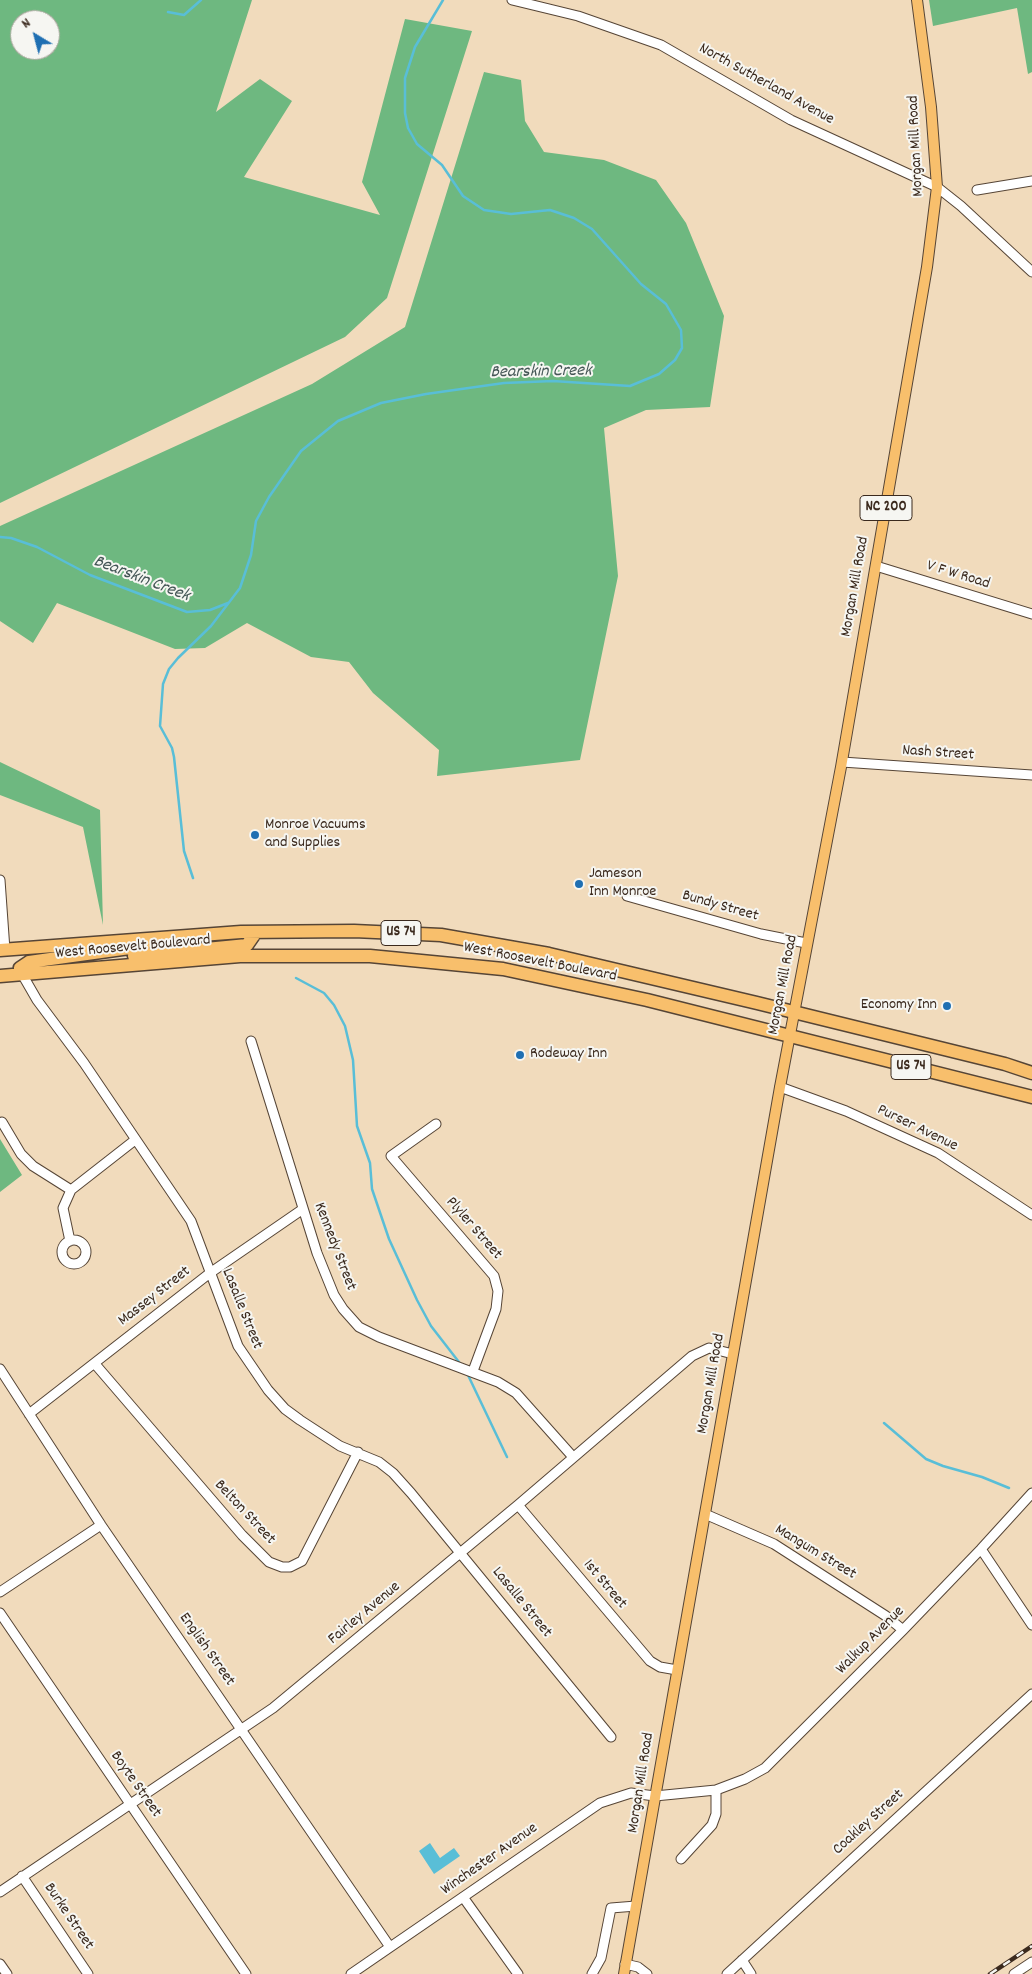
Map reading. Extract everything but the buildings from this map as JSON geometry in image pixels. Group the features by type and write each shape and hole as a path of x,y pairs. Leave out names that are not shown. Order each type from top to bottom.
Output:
{"highway":[{"name":"West Roosevelt Boulevard","path":"3,950 256,932 354,931 441,936 549,954 794,1012 1032,1073"},
{"path":"93,968 148,954 247,945 256,932"},
{"path":"22,974 20,968 29,962 109,953 183,936"},
{"name":"West Roosevelt Boulevard","path":"0,976 240,956 370,956 418,959 503,969 647,1000 1032,1097"}],"main road":[{"name":"Morgan Mill Road","path":"625,1969 789,1036 842,762 927,267 937,187 931,107 917,0"}],"street":[{"name":"North Sutherland Avenue","path":"512,0 578,16 661,44 791,120 937,187 961,206 1032,272"},
{"path":"978,190 1032,181"},
{"name":"V F W Road","path":"876,566 1032,614"},
{"name":"Nash Street","path":"842,762 1032,775"},
{"path":"0,880 3,950"},
{"name":"Bundy Street","path":"627,896 761,934 806,944"},
{"name":"Lasalle Street","path":"22,974 37,1000 84,1063 191,1221 238,1346 268,1390 300,1420 340,1446 379,1462 393,1473 611,1737"},
{"name":"Kennedy Street","path":"251,1041 317,1253 334,1295 359,1327 395,1343 473,1371 498,1382 516,1393 573,1457"},
{"name":"Purser Avenue","path":"780,1087 846,1111 938,1153 1032,1215"},
{"path":"2,1122 15,1145 27,1160 71,1190"},
{"name":"Plyler Street","path":"436,1124 391,1156 494,1276 498,1288 496,1309 473,1371"},
{"path":"70,1241 63,1208 71,1190 136,1140"},
{"name":"Massey Street","path":"29,1414 210,1273 303,1209"},
{"name":"Fairley Avenue","path":"0,1892 273,1708 518,1505 700,1350 716,1349 733,1354"},
{"name":"Belton Street","path":"95,1364 242,1535 269,1562 282,1567 290,1567 302,1561 358,1452"},
{"name":"English Street","path":"0,1369 101,1525 390,1947"},
{"name":"Walkup Avenue","path":"655,1796 716,1790 745,1779 765,1768 903,1630 1032,1493"},
{"name":"1st Street","path":"518,1505 650,1661 660,1667 677,1670"},
{"name":"Mangum Street","path":"705,1514 774,1544 886,1616 903,1630"},
{"path":"0,1592 101,1525"},
{"path":"981,1549 1032,1625"},
{"name":"Boyte Street","path":"0,1613 246,1974"},
{"name":"Coakley Street","path":"727,1974 777,1926 984,1740 1032,1694"},
{"path":"681,1859 712,1825 716,1814 716,1790"},
{"name":"Winchester Avenue","path":"351,1974 600,1803 631,1793 655,1796"},
{"name":"Burke Street","path":"22,1876 88,1974"},
{"path":"463,1897 518,1974"},
{"path":"592,1974 600,1958 611,1908 636,1906"},
{"path":"742,1960 751,1974"},
{"path":"1014,1974 1032,1962"},
{"path":"0,1964 7,1974"},
{"path":"625,1969 638,1967 648,1974"}],"green space":[{"path":"0,0 252,0 216,112 260,79 292,101 244,177 380,215 362,182 405,19 472,31 387,298 345,337 0,503"},
{"path":"929,0 1032,0 1032,72 1028,74 1017,8 933,26"},
{"path":"484,72 521,80 525,121 544,152 604,160 656,180 686,223 724,316 710,407 646,410 604,428 618,576 580,760 437,776 439,750 373,693 349,662 311,657 247,623 205,648 175,649 57,603 33,643 0,621 0,526 312,384 405,327"},
{"path":"0,762 100,810 103,925 83,827 0,795"},
{"path":"0,1139 22,1175 0,1192"}],"water":[{"path":"430,1843 440,1858 454,1848 460,1856 434,1874 419,1851"}],"waterway":[{"path":"168,12 184,15 201,0"},
{"name":"Bearskin Creek","path":"193,878 184,851 174,757 172,748 160,726 163,684 169,669 211,626 240,588 251,555 256,521 269,497 301,451 338,421 381,403 426,394 504,383 553,381 630,386 659,374 675,360 682,348 681,330 666,304 641,284 592,229 574,218 550,210 511,214 484,210 463,196 442,165 417,144 408,128 405,113 405,78 415,47 443,0"},
{"name":"Bearskin Creek","path":"0,537 11,538 37,547 90,575 187,612 210,610 228,603"},
{"path":"296,978 324,993 334,1005 345,1026 353,1060 357,1126 370,1163 372,1189 389,1239 431,1326 462,1366"},
{"path":"467,1373 507,1457"},
{"path":"884,1423 926,1459 1009,1488"}],"railway":[{"path":"990,1974 1032,1946"}],"place":[{"name":"Monroe Vacuums and Supplies","path":"255,835"},
{"name":"Jameson Inn Monroe","path":"579,884"},
{"name":"Economy Inn","path":"947,1006"},
{"name":"Rodeway Inn","path":"520,1055"}]}
